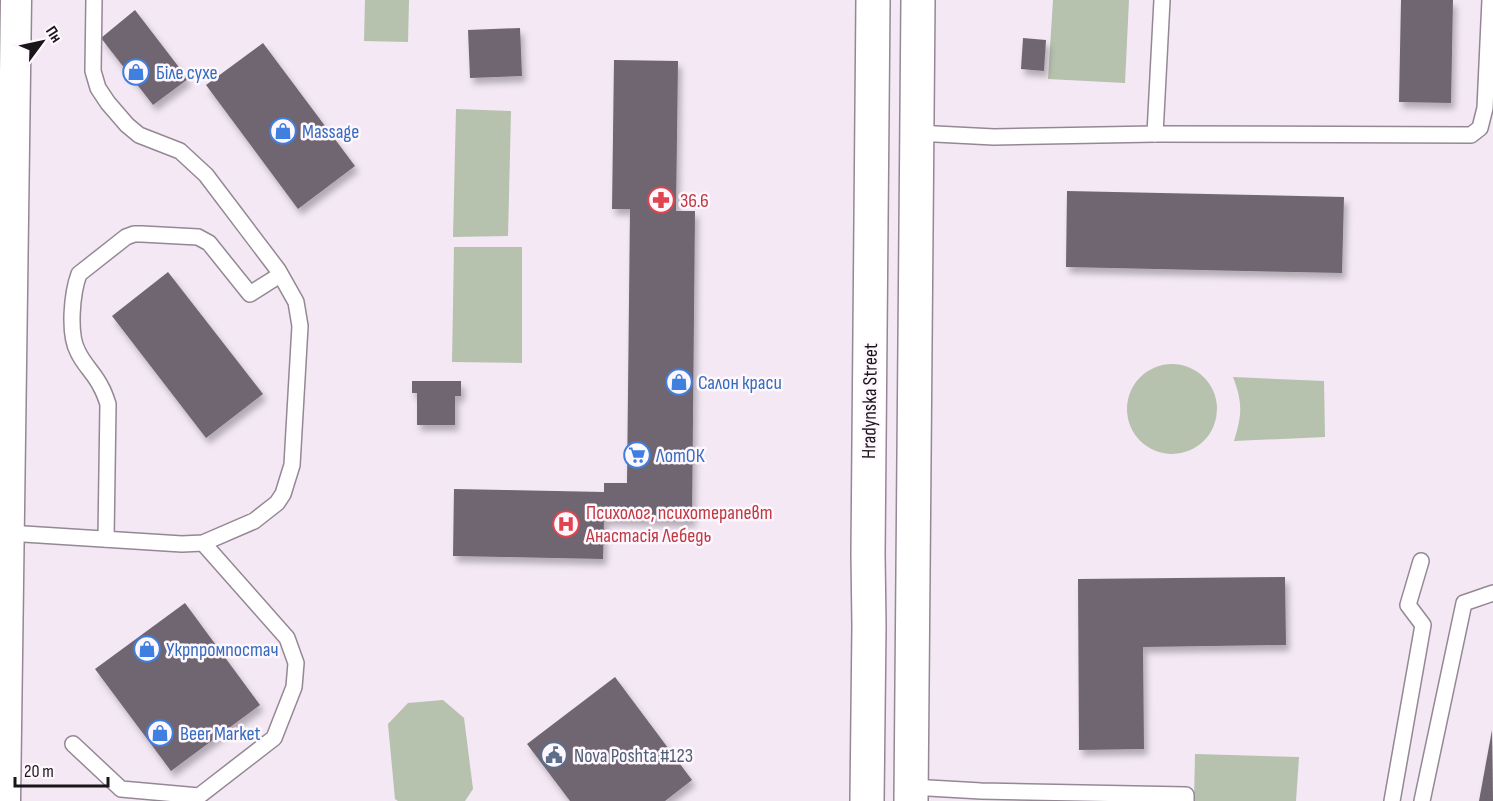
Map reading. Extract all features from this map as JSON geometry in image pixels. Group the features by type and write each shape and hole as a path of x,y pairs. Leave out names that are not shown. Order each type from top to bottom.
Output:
{"street":[{"path":"5,801 8,533 7,97 16,0"},
{"name":"Hradynska Street","path":"867,801 873,0"},
{"path":"911,794 918,0"}],"lane":[{"path":"8,533 182,544 204,543 254,521 277,503 283,494 292,465 300,326 296,302 280,275 206,175 180,151 139,135 108,103 98,88 93,71 94,0"},
{"path":"1155,134 1162,0"},
{"path":"916,134 994,137 1155,134 1471,135 1480,128 1484,114 1490,40 1490,0"},
{"path":"106,539 108,404 101,386 76,350 73,338 72,321 79,274 126,237 142,234 198,237 209,243 250,294 280,275"},
{"path":"73,744 121,789 199,796 274,738 294,687 296,663 287,638 204,543"},
{"path":"1392,801 1423,625 1408,605 1421,561"},
{"path":"1422,801 1464,603 1493,593"},
{"path":"911,794 1186,795 1186,801"}],"green space":[{"path":"365,0 409,0 408,42 364,41"},
{"path":"1053,0 1129,0 1125,83 1048,79"},
{"path":"456,109 511,111 508,236 453,237"},
{"path":"454,247 522,247 522,363 452,362"},
{"path":"1172,364 1197,372 1209,384 1217,409 1209,434 1197,446 1172,454 1147,446 1135,434 1127,409 1135,384 1147,372"},
{"path":"1233,377 1324,381 1325,437 1234,441 1240,409"},
{"path":"443,700 464,718 473,789 465,801 398,801 395,799 388,724 408,703"},
{"path":"1195,754 1299,757 1296,801 1194,801"}],"building":[{"path":"1401,0 1453,0 1451,103 1399,102"},
{"path":"135,10 188,79 153,105 101,38"},
{"path":"520,28 522,76 470,78 468,30"},
{"path":"1023,38 1046,40 1044,71 1021,69"},
{"path":"263,43 355,166 298,209 206,85"},
{"path":"614,60 678,61 676,211 695,211 692,521 604,519 603,559 453,556 454,489 604,492 604,483 627,483 630,209 612,209"},
{"path":"1067,191 1344,197 1342,273 1066,267"},
{"path":"168,272 263,394 206,438 112,316"},
{"path":"412,381 461,381 461,396 455,396 455,425 417,425 417,393 412,393"},
{"path":"1285,577 1286,645 1143,647 1144,749 1079,750 1078,579"},
{"path":"185,603 260,705 171,771 95,669"},
{"path":"615,677 692,780 665,801 570,801 527,744"},
{"path":"1492,730 1493,801 1479,801"}],"place":[{"name":"Біле сухе","path":"136,72"},
{"name":"Massage","path":"283,131"},
{"name":"36.6","path":"661,200"},
{"name":"Салон краси","path":"679,382"},
{"name":"ЛотОК","path":"637,455"},
{"name":"Психолог, психотерапевт Анастасія Лебедь","path":"566,524"},
{"name":"Укрпромпостач","path":"147,649"},
{"name":"Beer Market","path":"160,733"},
{"name":"Nova Poshta #123","path":"554,755"}]}
